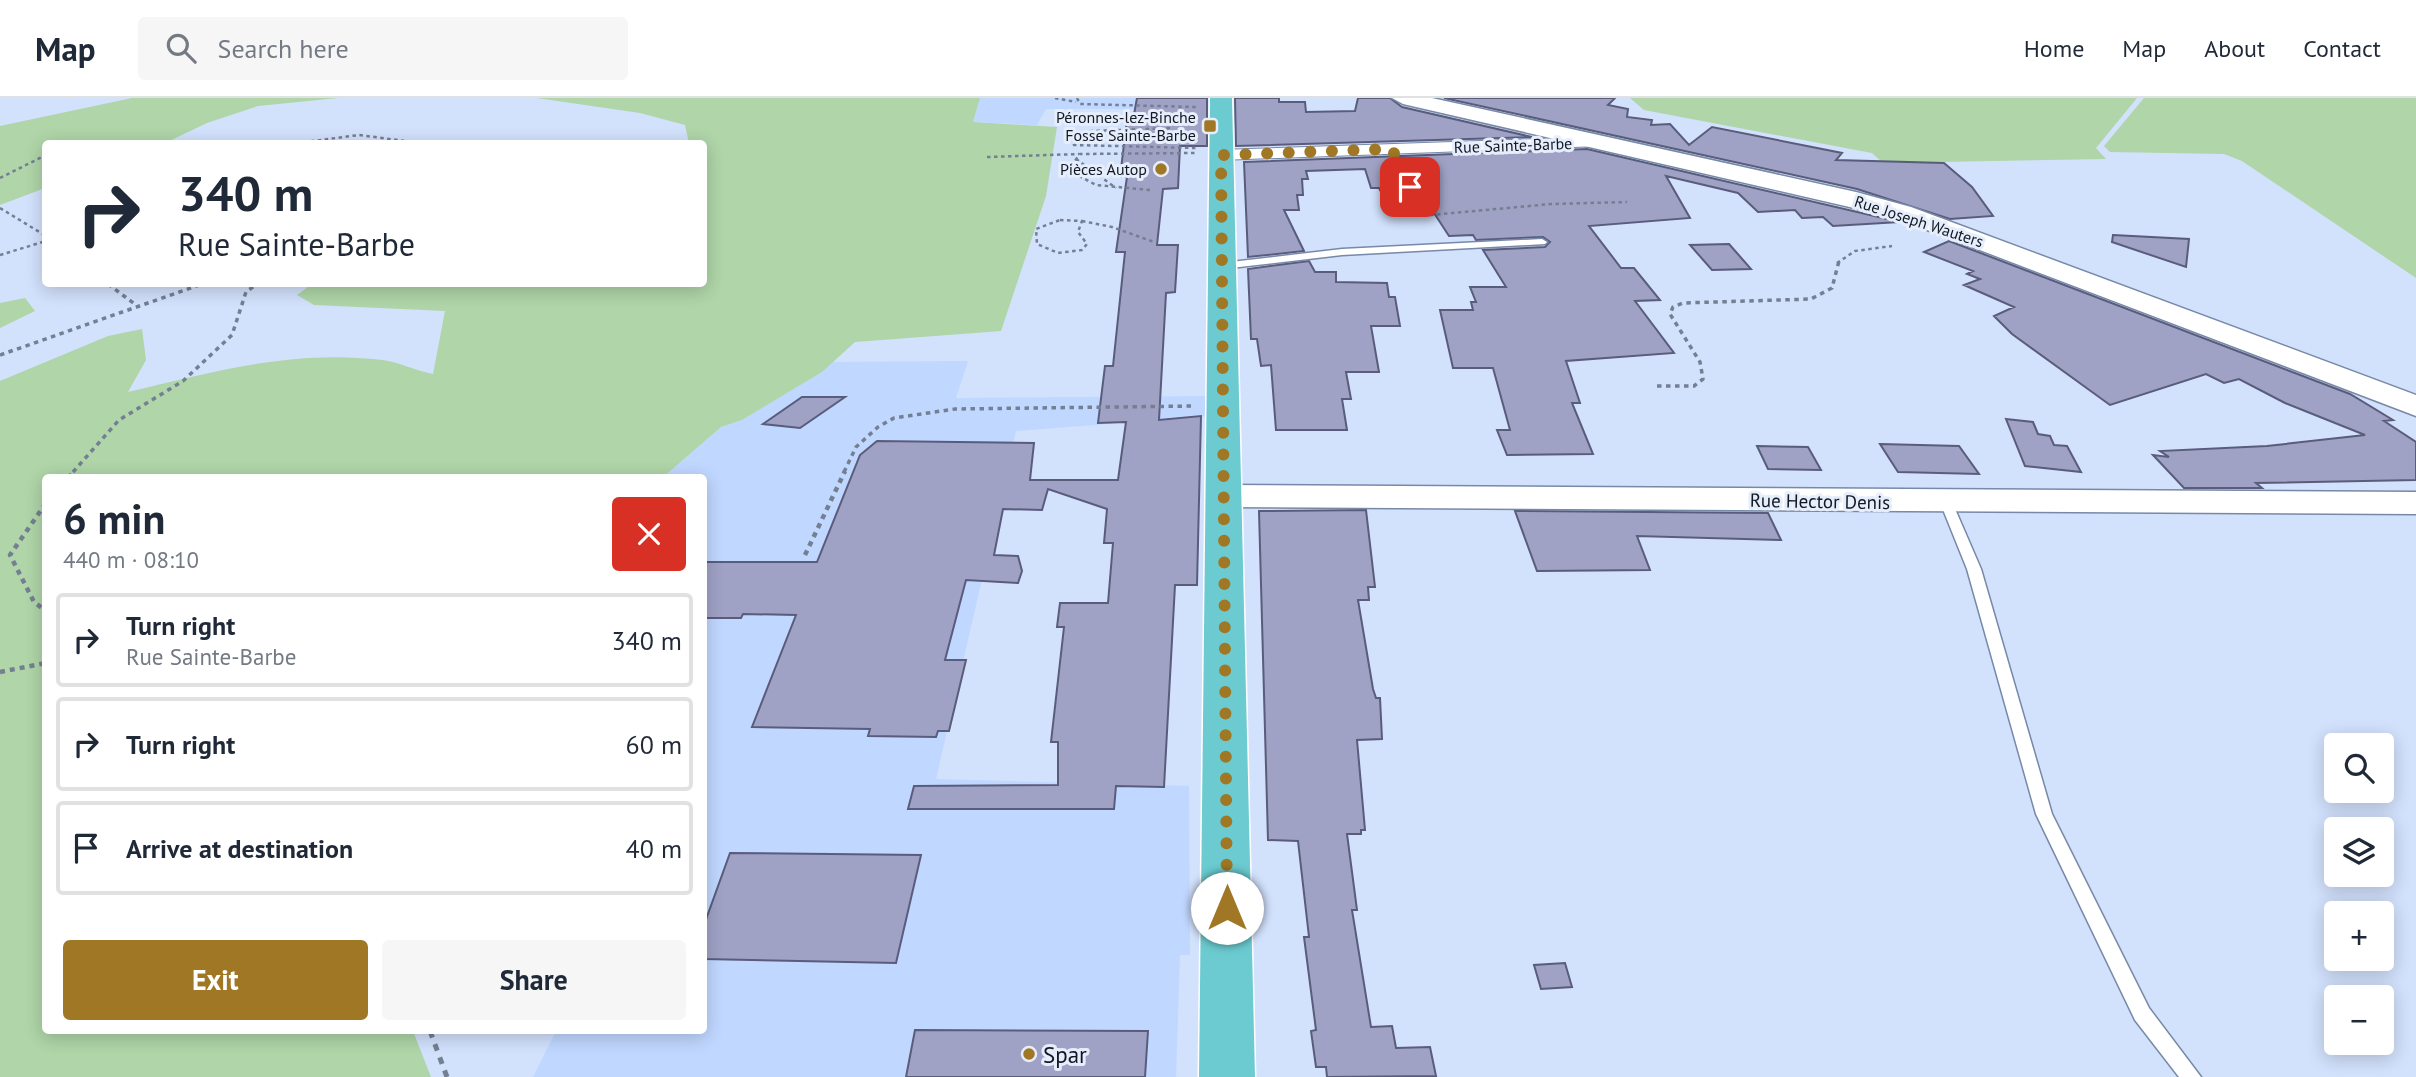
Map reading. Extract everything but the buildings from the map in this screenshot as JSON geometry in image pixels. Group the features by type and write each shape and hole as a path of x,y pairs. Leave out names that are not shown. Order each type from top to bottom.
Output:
{"main road":[{"path":"1221,102 1227,1077"}],"street":[{"name":"Rue Joseph Wauters","path":"1403,98 1856,199 1902,212 2416,405"},
{"name":"Rue Sainte-Barbe","path":"1221,152 1595,142"},
{"name":"Rue Hector Denis","path":"1224,496 2416,503"}],"lane":[{"path":"1222,266 1342,252 1542,242"},
{"path":"1946,502 1974,569 2044,814 2142,1014 2191,1077"}],"path":[{"path":"1055,98 1076,100 1096,107 1221,102"},
{"path":"1170,128 1092,131 1073,137 1074,145 1221,152"},
{"path":"305,140 327,134 388,134 412,140"},
{"path":"1392,149 1423,213 1431,215 1551,204 1627,201"},
{"path":"987,157 1221,152"},
{"path":"1080,154 1068,170 1077,178 1116,188 1150,190"},
{"path":"0,178 42,157"},
{"path":"1076,159 1116,188"},
{"path":"0,208 42,236"},
{"path":"1082,221 1078,232 1087,244 1082,250 1060,254 1047,252 1037,244 1036,229 1041,223 1068,219 1082,221 1154,242"},
{"path":"0,255 42,240"},
{"path":"1657,386 1694,386 1703,379 1700,362 1670,314 1673,307 1682,303 1811,299 1824,296 1833,287 1838,262 1847,254 1892,246"},
{"path":"112,287 136,305"},
{"path":"0,355 193,287"},
{"path":"72,474 119,421 183,381 232,335 246,292 253,287"},
{"path":"805,555 856,447 878,427 894,418 955,409 1223,406"},
{"path":"42,509 10,555 34,602 42,608"},
{"path":"0,672 42,664"},
{"path":"431,1034 447,1077"}],"shaded area":[{"path":"980,98 1213,98 1213,109 1046,109 1037,125 973,122"},
{"path":"968,361 956,398 1211,396 1212,416 1016,431 936,779 1189,786 1190,955 1180,955 1176,1077 533,1077 554,1034 707,1034 707,474 667,474 721,427 742,420 822,372 833,362"}],"green space":[{"path":"132,98 338,98 258,106 207,123 171,140 42,140 42,189 0,205 0,126"},
{"path":"537,98 980,98 973,122 1057,127 1046,196 1001,331 855,342 822,372 742,420 721,427 667,474 42,474 42,1034 414,1034 431,1077 0,1077 0,381 108,336 142,329 146,360 128,392 253,364 316,358 382,360 433,374 445,311 314,305 297,295 308,287 707,287 707,140 688,140 685,125 640,113"},
{"path":"1630,98 2137,98 2096,148 2106,159 1883,163 1872,153 1644,110"},
{"path":"2144,98 2416,98 2416,278 2242,161 2224,154 2110,152 2104,146"},
{"path":"25,298 35,311 0,328 0,303"}],"place":[{"name":"Péronnes-lez-Binche Fosse Sainte-Barbe","path":"1210,126"},
{"name":"Pièces Autop","path":"1161,169"},
{"name":"Spar","path":"1029,1054"}],"route":[{"path":"1227,908 1221,155 1392,149 1410,187"}]}
